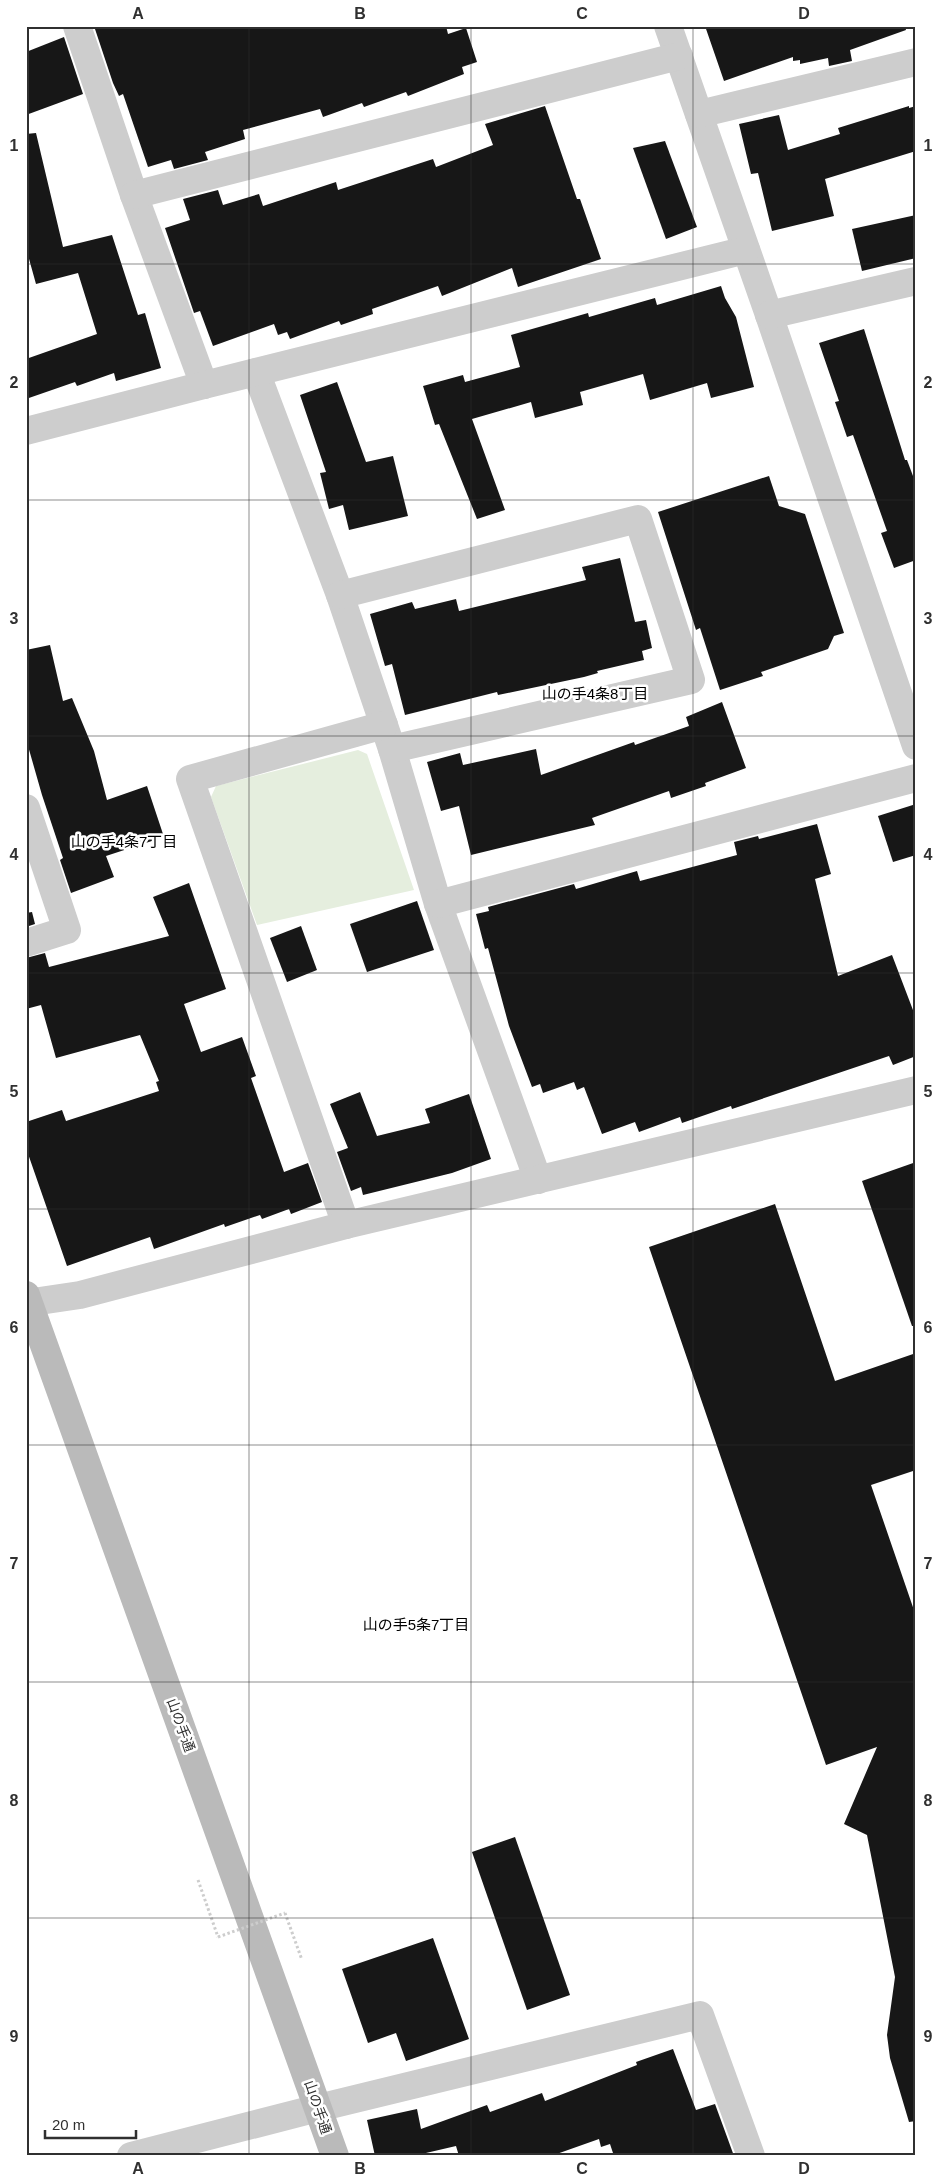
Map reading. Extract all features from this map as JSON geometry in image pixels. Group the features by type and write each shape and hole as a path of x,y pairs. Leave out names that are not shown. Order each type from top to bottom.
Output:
{"main road":[{"name":"山の手通","path":"27,1300 335,2156"}],"street":[{"path":"77,26 134,195 204,385"},
{"path":"668,26 770,315 915,742"},
{"path":"134,195 679,56"},
{"path":"699,114 916,62"},
{"path":"26,431 746,250"},
{"path":"770,315 916,281"},
{"path":"256,372 340,595 388,737 438,904 538,1180"},
{"path":"340,595 638,520 692,680 388,737 190,780 346,1225"},
{"path":"438,904 916,778"},
{"path":"26,808 67,930 26,943"},
{"path":"27,1300 80,1295 346,1225 916,1090"},
{"path":"131,2156 318,2108 700,2015 751,2156"}],"path":[{"path":"198,1880 218,1937 285,1913 302,1960"}],"green space":[{"path":"358,750 367,754 414,890 257,925 211,797 216,786"}],"building":[{"path":"94,26 446,26 448,34 466,28 477,62 462,67 464,74 408,96 406,92 364,107 362,103 323,117 320,109 243,130 245,139 205,152 208,160 174,169 171,160 148,167 123,94 119,96 113,83"},
{"path":"705,26 905,26 906,30 850,50 852,61 829,66 828,58 800,64 800,60 793,61 793,57 724,81"},
{"path":"64,37 83,94 26,115 26,52"},
{"path":"545,106 577,199 580,199 601,259 518,287 512,268 442,296 438,286 372,309 373,314 341,325 339,321 290,339 287,332 278,335 274,324 213,346 200,311 194,313 165,228 190,220 183,199 218,190 223,205 259,194 263,206 336,182 338,190 433,159 436,167 493,145 485,124"},
{"path":"909,106 909,108 916,106 916,151 825,179 834,216 772,231 758,173 751,174 739,124 779,115 788,150 840,134 838,128"},
{"path":"36,133 63,247 112,235 138,315 145,313 161,368 116,381 114,373 77,386 75,382 26,399 26,359 97,334 78,273 36,284 26,248 26,134"},
{"path":"665,141 697,227 666,239 633,148"},
{"path":"916,215 916,258 862,271 852,229"},
{"path":"721,286 725,298 736,317 754,387 711,398 707,383 650,400 643,374 580,392 583,405 535,418 531,402 472,419 505,510 477,519 439,424 435,425 423,386 463,375 465,382 520,367 511,335 588,313 589,317 655,298 657,305"},
{"path":"864,329 905,460 907,460 916,484 916,560 894,568 881,533 887,531 853,435 847,437 835,402 839,401 819,343"},
{"path":"337,382 366,462 393,456 408,516 349,530 343,505 329,509 320,473 326,472 300,395"},
{"path":"769,476 779,506 805,514 844,633 834,636 828,649 761,672 763,676 720,690 700,628 696,630 658,512"},
{"path":"620,558 635,622 646,620 652,648 642,651 644,660 597,671 598,673 584,677 498,695 497,692 405,715 392,664 385,666 370,614 412,602 415,609 456,599 459,611 586,580 582,567"},
{"path":"50,645 63,701 72,698 94,751 107,800 147,786 164,837 106,856 114,877 71,893 60,860 63,858 26,739 26,650"},
{"path":"722,702 746,768 705,783 706,786 671,798 669,791 592,818 595,825 471,855 459,806 441,811 427,762 460,753 463,765 536,749 541,775 634,742 635,745 689,726 686,717"},
{"path":"916,804 916,855 893,862 878,816"},
{"path":"817,824 831,874 815,879 838,976 892,955 916,1018 916,1056 893,1065 889,1056 732,1109 731,1106 682,1123 680,1117 639,1132 635,1122 602,1134 584,1087 577,1090 574,1082 543,1093 540,1084 532,1087 509,1026 488,948 485,949 476,914 489,911 488,907 574,884 576,889 637,871 640,881 737,855 734,842 758,836 759,839"},
{"path":"189,883 226,989 184,1004 201,1052 242,1037 256,1076 251,1078 284,1172 308,1163 322,1202 291,1214 289,1209 262,1219 260,1215 225,1227 224,1224 154,1249 150,1237 67,1266 26,1148 26,1122 62,1110 66,1121 159,1091 156,1082 159,1081 140,1035 56,1058 41,1005 26,1009 26,958 45,953 49,967 169,936 153,897"},
{"path":"417,901 434,950 367,972 350,924"},
{"path":"32,912 35,924 26,927 26,913"},
{"path":"301,926 317,970 287,982 270,938"},
{"path":"360,1092 377,1136 430,1123 425,1109 469,1094 491,1159 452,1173 363,1195 361,1187 351,1191 337,1152 348,1148 330,1104"},
{"path":"916,1162 916,1326 912,1326 862,1181"},
{"path":"775,1204 835,1381 916,1353 916,1470 871,1485 916,1616 916,2121 909,2122 890,2058 887,2035 895,1977 867,1835 844,1824 877,1747 826,1765 649,1247"},
{"path":"515,1837 570,1995 527,2010 472,1852"},
{"path":"433,1938 469,2039 406,2061 396,2033 368,2043 342,1969"},
{"path":"673,2049 696,2110 715,2104 734,2156 614,2156 610,2144 601,2147 599,2139 551,2156 459,2156 456,2146 413,2156 375,2156 367,2120 417,2109 421,2129 487,2105 490,2112 542,2093 545,2101 637,2065 636,2062"}],"district":[{"name":"山の手4条8丁目","path":"595,694"},
{"name":"山の手4条7丁目","path":"124,842"},
{"name":"山の手5条7丁目","path":"416,1625"}]}
